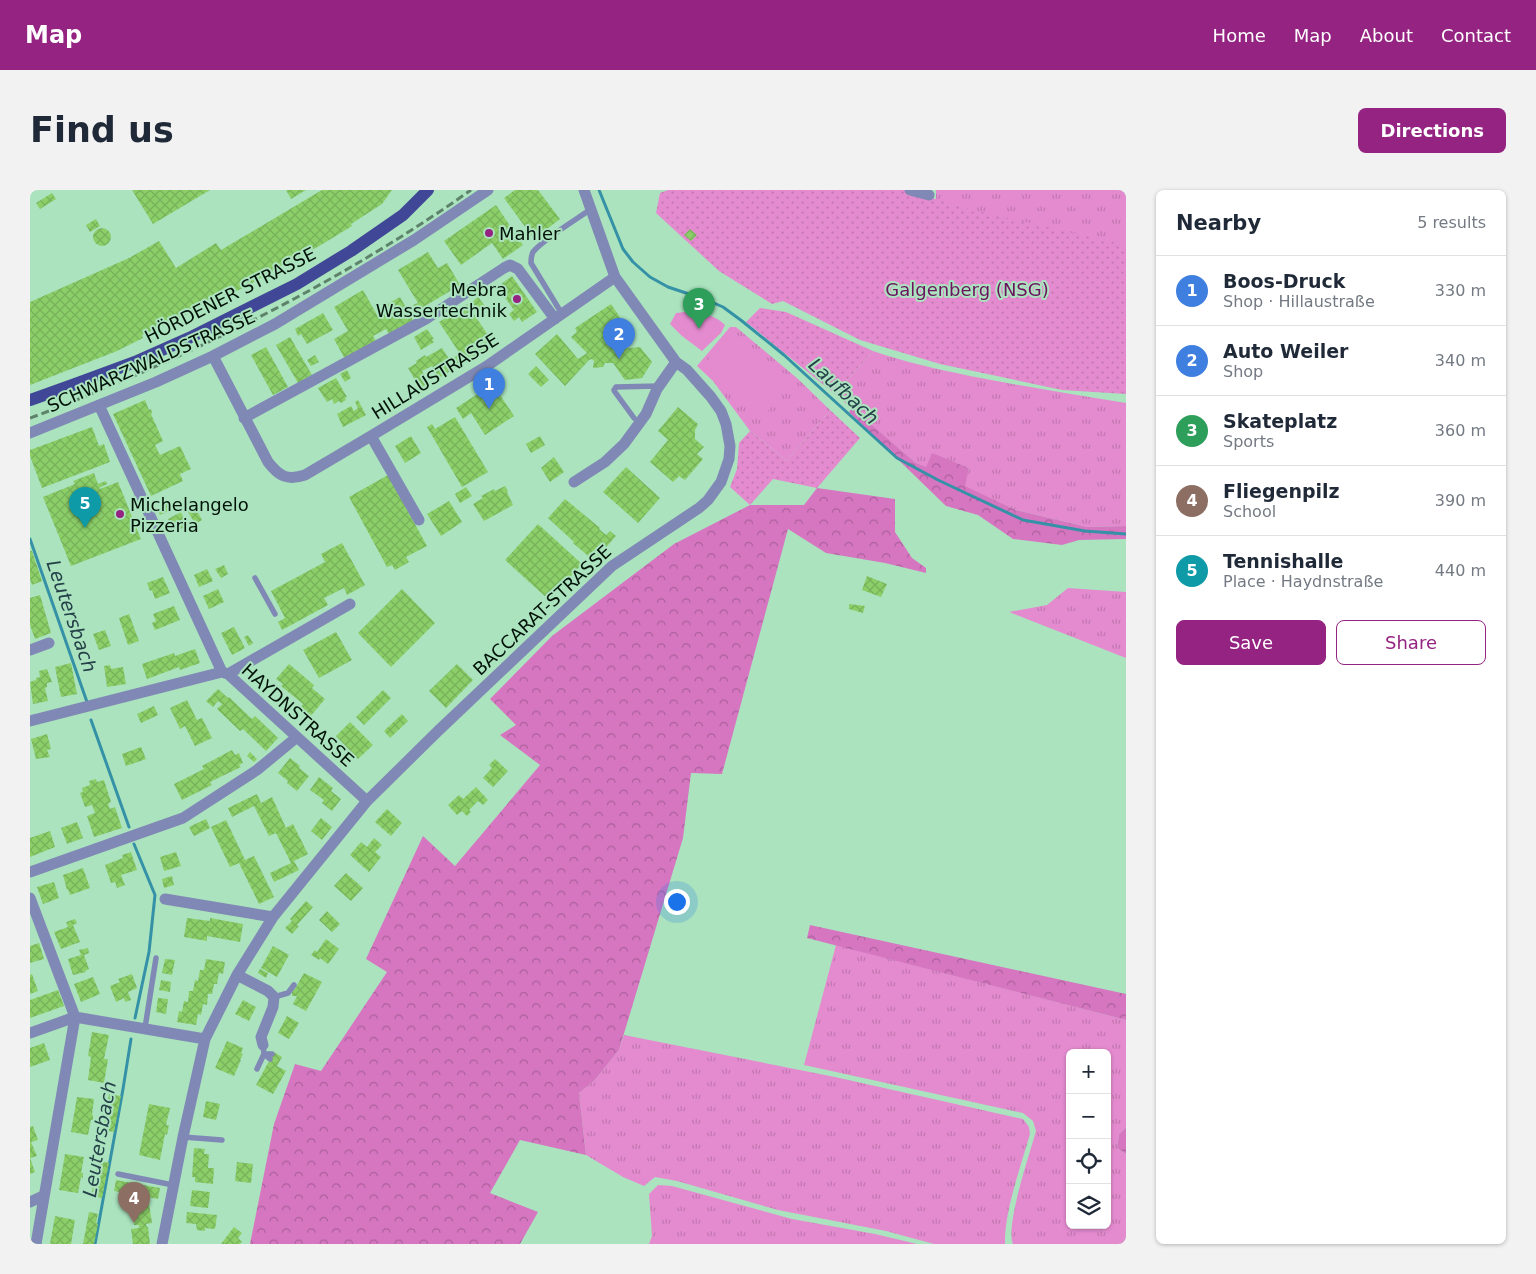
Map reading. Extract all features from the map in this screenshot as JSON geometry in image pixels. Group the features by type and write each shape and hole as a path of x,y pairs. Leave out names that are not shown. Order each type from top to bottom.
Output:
{"main road":[{"name":"HÖRDENER STRASSE","path":"30,400 135,362 189,338 297,284 351,251 403,215 428,190"}],"street":[{"name":"SCHWARZWALDSTRASSE","path":"30,433 49,427 156,382 213,356 275,324 414,240 488,190"},
{"name":"BACCARAT-STRASSE","path":"162,1244 205,1039 237,976 273,917 367,801 438,731 612,566 700,508 721,482 729,459 730,446 721,410 712,396 687,370 676,362 616,277 584,190"},
{"path":"910,190 930,195"},
{"path":"244,418 426,319 510,265 518,269 559,316"},
{"name":"HILLAUSTRASSE","path":"213,356 268,462 277,473 283,476 297,477 304,475 372,436 487,366 616,277"},
{"path":"574,482 605,462 624,444 646,414 660,386 676,362"},
{"name":"HAYDNSTRASSE","path":"100,405 225,673 367,801"},
{"name":"HILLAUSTRASSE","path":"372,436 419,520"},
{"path":"30,722 225,673 350,604"},
{"path":"30,650 48,643"},
{"path":"30,872 184,818 257,770 297,738"},
{"path":"30,898 75,1017 36,1244"},
{"path":"165,899 273,917"},
{"path":"237,976 268,991 274,997 273,1007 261,1037 264,1049"},
{"path":"30,1033 75,1017 205,1039"},
{"path":"30,1202 44,1196"}],"lane":[{"path":"559,316 531,264 531,258 541,244 590,209"},
{"path":"634,418 615,392 616,387 660,386"},
{"path":"255,578 275,614"},
{"path":"145,1028 156,958"},
{"path":"274,997 288,992 294,985"},
{"path":"257,1069 264,1049 271,1057"},
{"path":"183,1137 222,1140"},
{"path":"118,1174 173,1185"}],"green space":[{"name":"Galgenberg (NSG)","path":"668,190 905,190 973,210 1126,245 1126,394 1062,390 940,364 860,340 783,301 772,304 719,271 656,213 660,193"},
{"path":"936,190 1126,190 1126,262 936,200"},
{"path":"760,308 786,312 873,351 835,394 746,322"},
{"path":"685,312 712,316 725,325 721,333 702,351 670,324 676,313"},
{"path":"730,327 736,327 798,379 830,410 787,461 750,431 713,381 697,366"},
{"path":"732,331 793,381 764,416 703,366"},
{"path":"873,351 909,362 970,376 1126,403 1126,526 1087,527 1016,510 964,486 969,468 932,454 926,468 916,463 835,394"},
{"path":"852,408 916,463 926,467 932,453 969,468 965,486 1016,510 1087,527 1126,526 1126,539 1079,540 1062,545 1013,539 978,515 946,506 849,412"},
{"path":"830,410 860,438 817,488 773,479 750,505 730,487 737,469 739,443 750,431 787,461"},
{"path":"817,488 895,499 895,532 912,558 926,568 926,573 885,563 826,553 788,529 722,774 691,773 683,838 619,1050 594,1081 579,1093 586,1155 520,1140 490,1193 538,1212 520,1244 250,1244 274,1124 295,1064 321,1071 387,972 366,959 423,836 455,866 540,765 500,735 516,725 490,699 552,636 674,544 750,505 804,505"},
{"path":"1068,588 1126,592 1126,658 1009,612 1047,605"},
{"path":"810,925 1126,994 1126,1020 807,938"},
{"path":"836,945 1126,1020 1126,1128 1119,1134 1117,1148 1126,1154 1126,1244 1013,1244 1011,1235 1015,1206 1036,1131 1033,1121 1023,1113 804,1065"},
{"path":"624,1035 835,1077 1023,1119 1029,1127 1030,1134 1010,1204 1005,1231 1005,1244 934,1244 886,1231 778,1210 677,1181 655,1177 644,1186 623,1177 586,1155 579,1093 594,1081 619,1050"},
{"path":"1126,1128 1126,1154 1117,1148 1119,1134"},
{"path":"658,1185 672,1186 792,1219 875,1234 917,1244 649,1244 652,1236 649,1194"}],"building":[{"path":"132,190 210,190 153,224"},
{"path":"286,190 306,190 291,199"},
{"path":"322,190 392,190 382,204 351,224 352,226 247,286 214,302 210,299 184,316 142,335 143,338 117,351 30,385 30,302 129,258 159,241 176,268 216,243 221,250"},
{"path":"515,190 538,190 560,219 534,239 504,198"},
{"path":"52,193 56,199 40,209 36,203"},
{"path":"496,205 523,245 503,259 492,243 461,265 444,241"},
{"path":"96,219 100,226 90,232 86,225"},
{"path":"98,228 106,228 111,233 109,244 98,246 93,241 93,233"},
{"path":"690,229 697,235 691,241 684,235"},
{"path":"428,252 438,268 447,263 460,285 417,311 413,305 418,303 398,270"},
{"path":"512,276 537,312 522,322 519,317 514,321 509,314 514,310 497,287"},
{"path":"363,290 377,315 386,310 384,306 400,297 413,320 389,334 386,329 373,336 376,341 345,359 334,339 348,331 334,307"},
{"path":"478,297 485,306 476,313 470,304"},
{"path":"467,304 494,344 466,363 439,322"},
{"path":"611,304 626,326 612,337 621,349 640,347 652,362 642,378 625,380 613,363 605,363 603,367 593,368 594,361 592,359 565,386 535,354 557,334 578,359 587,353 571,337 577,332 575,328"},
{"path":"323,313 333,330 307,344 301,334 298,336 295,329"},
{"path":"427,329 434,342 421,350 414,337"},
{"path":"290,337 312,375 298,383 276,345"},
{"path":"266,347 288,387 273,395 251,355"},
{"path":"442,348 455,368 439,378 432,366 422,371 429,383 420,388 408,368 425,355 426,357"},
{"path":"315,355 319,362 311,366 307,360"},
{"path":"458,355 464,363 458,367 453,358"},
{"path":"536,366 549,380 541,387 528,374"},
{"path":"347,370 351,378 345,382 340,374"},
{"path":"336,378 347,397 341,403 339,401 334,404 332,399 327,402 318,388"},
{"path":"493,384 514,416 485,435 471,413 463,419 456,408"},
{"path":"145,400 149,410 151,409 151,414 163,441 155,445 160,455 180,446 191,469 180,474 183,481 151,496 113,414"},
{"path":"358,400 366,415 343,427 337,414 351,406 354,411 358,408 355,402"},
{"path":"678,407 698,424 695,430 695,439 704,447 697,454 703,459 685,480 679,476 673,482 650,462 668,440 658,431"},
{"path":"455,417 488,472 462,487 427,427 432,424 435,429"},
{"path":"92,427 99,446 104,444 110,462 42,488 30,456 30,450"},
{"path":"411,436 421,453 405,463 395,446"},
{"path":"540,436 545,445 531,453 526,444"},
{"path":"554,457 564,472 550,482 541,468"},
{"path":"626,467 660,498 638,523 603,492"},
{"path":"94,473 98,484 106,481 107,484 100,489 118,482 141,539 71,566 43,497 75,484 73,481"},
{"path":"388,475 427,546 406,557 409,562 395,570 392,565 387,567 349,497"},
{"path":"505,486 513,505 484,521 473,504 483,498 481,496"},
{"path":"466,487 472,496 460,503 455,494"},
{"path":"565,499 606,535 610,531 616,536 594,561 548,518"},
{"path":"449,501 462,522 441,536 427,514"},
{"path":"168,503 171,510 160,515 157,509"},
{"path":"195,507 202,520 195,524 187,510"},
{"path":"181,512 187,526 174,532 168,519"},
{"path":"538,524 582,564 549,600 505,560"},
{"path":"342,543 365,585 347,595 344,588 324,598 328,605 282,630 278,622 285,618 271,591 325,562 321,554"},
{"path":"30,551 32,551 42,581 32,585 30,579"},
{"path":"224,565 228,574 221,578 215,569"},
{"path":"207,569 213,581 199,587 194,575"},
{"path":"867,576 887,584 881,597 862,590"},
{"path":"163,577 170,593 155,599 147,583"},
{"path":"218,589 224,602 209,609 203,596"},
{"path":"402,589 435,623 391,667 358,633"},
{"path":"40,595 51,633 35,639 30,625 30,598"},
{"path":"849,604 865,606 863,613 849,609"},
{"path":"174,606 180,620 155,630 152,623 156,621 153,614"},
{"path":"129,614 139,641 128,645 119,618"},
{"path":"234,627 245,648 232,655 221,633"},
{"path":"105,630 111,646 99,650 93,634"},
{"path":"336,632 352,660 319,678 303,650"},
{"path":"248,635 253,643 249,646 244,637"},
{"path":"195,649 200,663 180,670 179,667 147,679 142,664 174,653 175,656"},
{"path":"71,663 77,694 61,697 55,667"},
{"path":"289,664 314,685 312,688 325,699 309,718 299,709 303,704 281,686 283,684 276,679"},
{"path":"457,664 473,680 446,708 429,691"},
{"path":"110,665 111,669 123,667 126,684 107,687 104,666"},
{"path":"47,669 52,682 47,683 45,688 48,701 33,704 30,682 40,677 39,671"},
{"path":"218,689 252,719 255,716 278,738 266,751 243,729 240,731 217,709 222,704 218,701 213,707 206,701"},
{"path":"383,690 391,698 364,725 356,717"},
{"path":"187,700 197,720 202,718 212,738 195,746 185,726 180,729 170,708"},
{"path":"154,706 158,715 141,723 137,714"},
{"path":"402,714 408,721 390,738 384,731"},
{"path":"350,722 373,745 358,759 336,736"},
{"path":"47,734 51,749 47,750 50,757 36,759 31,739"},
{"path":"141,747 146,759 126,766 122,754"},
{"path":"232,750 235,755 239,753 243,763 239,765 241,767 210,782 212,785 182,800 174,784 204,769 202,766"},
{"path":"250,752 257,759 254,762 247,756"},
{"path":"290,758 309,776 297,791 278,773"},
{"path":"495,759 508,771 493,787 483,778 492,768 489,765"},
{"path":"319,777 333,788 331,791 341,799 332,811 322,803 324,800 310,790"},
{"path":"96,779 97,782 104,780 111,802 108,804 110,809 115,807 122,828 94,837 87,816 95,813 92,805 85,807 80,793 83,792 82,788 90,785 89,781"},
{"path":"476,787 488,800 483,805 478,801 469,810 471,812 467,816 462,811 457,815 448,805 459,795 463,799"},
{"path":"257,794 261,803 272,797 286,828 293,824 308,854 294,861 299,870 274,882 270,873 291,863 276,833 269,836 254,806 232,817 228,808"},
{"path":"387,809 402,823 391,836 375,822"},
{"path":"321,818 332,827 322,840 311,831"},
{"path":"206,819 210,828 194,836 189,827"},
{"path":"226,820 245,860 254,856 274,897 259,904 239,863 230,867 211,827"},
{"path":"77,822 83,838 67,844 61,828"},
{"path":"50,831 55,847 30,857 30,838"},
{"path":"374,838 382,845 375,852 381,857 369,872 350,855 361,842 367,847"},
{"path":"131,852 137,870 121,875 125,885 117,888 115,882 111,883 105,865 123,858 122,855"},
{"path":"176,852 181,866 164,871 160,857"},
{"path":"83,868 90,888 70,895 63,875"},
{"path":"346,873 363,888 351,901 334,886"},
{"path":"172,876 174,885 164,888 162,879"},
{"path":"54,882 59,898 43,904 37,887"},
{"path":"306,901 313,907 297,925 299,926 292,934 285,928 292,921 290,919"},
{"path":"327,911 340,924 332,932 319,920"},
{"path":"187,918 210,921 210,918 243,924 240,942 207,936 207,941 184,937"},
{"path":"75,919 77,923 73,925 80,942 61,949 54,932 68,927 66,922"},
{"path":"326,939 339,949 328,964 320,958 319,960 311,955 315,950 317,952"},
{"path":"39,943 44,959 30,963 30,946"},
{"path":"273,946 289,955 277,977 261,968"},
{"path":"88,948 89,953 84,955 89,969 86,972 73,975 68,959 81,955 79,950"},
{"path":"165,959 175,960 172,975 162,973"},
{"path":"206,959 225,962 223,974 219,973 217,984 214,984 212,994 208,994 207,1005 203,1004 201,1015 198,1014 196,1025 177,1022 179,1011 182,1012 184,1001 188,1002 189,991 193,991 195,980 198,981 200,970 204,970"},
{"path":"260,969 268,973 266,978 258,973"},
{"path":"304,973 322,982 306,1011 293,1004 297,996 292,996 292,990 295,989"},
{"path":"32,974 38,991 30,994 30,975"},
{"path":"132,974 137,988 128,992 131,1000 125,1002 124,998 116,1002 110,986 120,982 118,979"},
{"path":"93,977 100,994 81,1002 74,984"},
{"path":"161,980 171,982 170,992 159,990"},
{"path":"58,990 64,1006 30,1018 30,1000"},
{"path":"158,998 168,999 166,1014 156,1012"},
{"path":"243,1000 256,1007 249,1021 235,1014"},
{"path":"287,1016 299,1023 289,1039 278,1033"},
{"path":"92,1032 109,1035 104,1059 108,1059 104,1083 88,1080 91,1057 88,1056"},
{"path":"227,1041 243,1048 241,1053 243,1054 234,1076 215,1068"},
{"path":"44,1043 50,1060 30,1067 30,1048"},
{"path":"274,1052 282,1057 277,1066 286,1071 273,1094 256,1085"},
{"path":"109,1094 121,1096 114,1132 103,1130"},
{"path":"77,1097 94,1099 93,1120 91,1120 88,1135 71,1132"},
{"path":"206,1101 220,1104 216,1120 203,1117"},
{"path":"149,1104 170,1108 166,1125 169,1125 167,1135 165,1134 160,1160 139,1155"},
{"path":"33,1126 38,1140 31,1142 37,1156 30,1158 30,1127"},
{"path":"194,1148 205,1149 204,1154 209,1154 208,1168 214,1168 213,1184 195,1182 195,1177 192,1177"},
{"path":"65,1154 84,1157 81,1173 83,1173 83,1178 81,1177 78,1193 59,1190"},
{"path":"30,1158 35,1172 30,1174"},
{"path":"98,1160 109,1163 102,1198 91,1196"},
{"path":"237,1162 253,1164 251,1183 235,1181"},
{"path":"116,1180 160,1188 158,1199 114,1191"},
{"path":"192,1190 210,1192 208,1208 190,1206"},
{"path":"149,1203 152,1223 146,1224 150,1244 133,1244 131,1229 139,1228 139,1225 134,1225 132,1205"},
{"path":"89,1212 98,1214 96,1223 98,1224 94,1244 83,1244"},
{"path":"187,1212 217,1215 215,1229 205,1228 205,1231 197,1230 196,1224 186,1223"},
{"path":"55,1216 75,1220 71,1244 50,1244"},
{"path":"234,1227 242,1233 238,1238 242,1242 240,1244 221,1244"}],"waterway":[{"name":"Laufbach","path":"599,190 623,249 633,262 650,277 668,287 723,307 742,321 784,355 897,458 938,480 1023,520 1085,531 1126,534"},
{"name":"Leutersbach","path":"30,539 87,702"},
{"name":"Leutersbach","path":"91,720 129,827"},
{"name":"Leutersbach","path":"134,844 155,895 149,952 135,1018"},
{"name":"Leutersbach","path":"95,1244 131,1039"}],"railway":[{"path":"30,418 129,378 262,316 390,244 471,190"}],"place":[{"name":"Mahler","path":"489,233"},
{"name":"Mebra Wassertechnik","path":"517,299"},
{"name":"Skateplatz","path":"699,329"},
{"name":"Auto Weiler","path":"619,359"},
{"name":"Boos-Druck","path":"489,409"},
{"name":"Michelangelo Pizzeria","path":"120,514"},
{"name":"Tennishalle","path":"85,528"},
{"name":"Fliegenpilz","path":"134,1223"}]}
